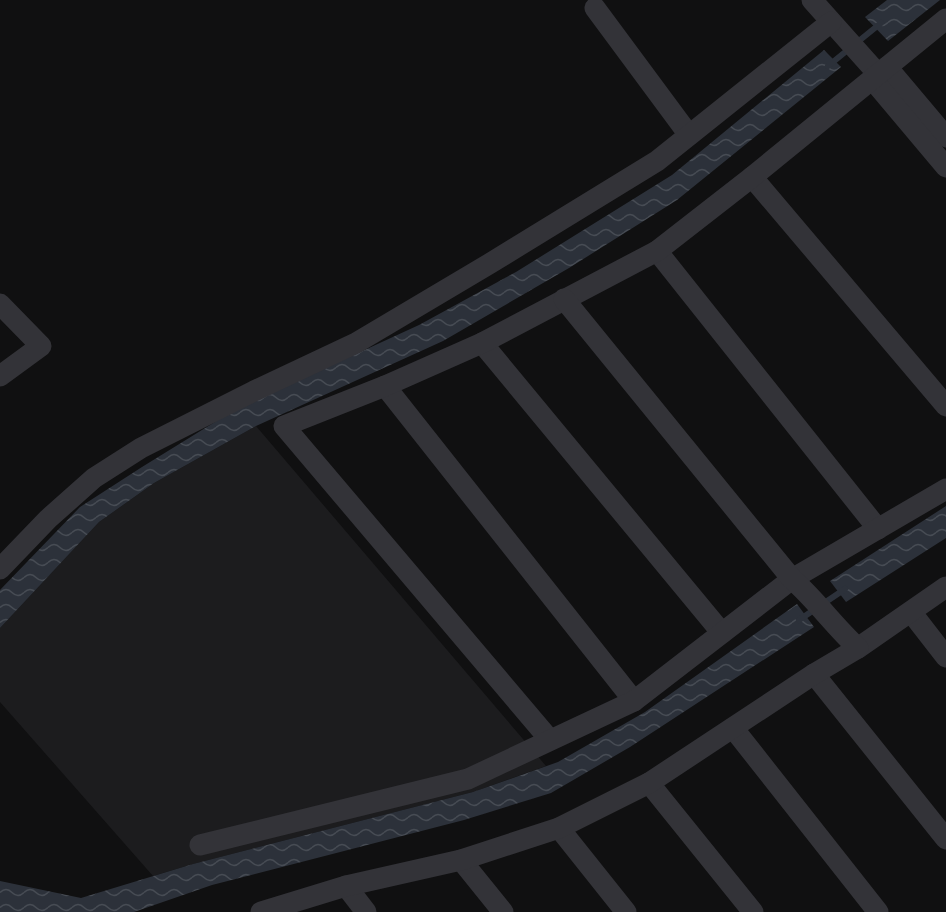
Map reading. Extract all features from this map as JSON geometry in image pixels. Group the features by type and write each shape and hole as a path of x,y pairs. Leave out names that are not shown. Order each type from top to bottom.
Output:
{"street":[{"path":"812,0 879,73 946,137"},
{"path":"595,8 689,135"},
{"path":"550,740 284,426 385,386 482,343 657,251 946,19"},
{"path":"0,569 48,519 94,478 141,448 356,343 489,264 657,161 836,28"},
{"path":"879,73 946,167"},
{"path":"752,177 946,406"},
{"path":"657,251 878,529"},
{"path":"564,299 792,579 811,596 838,629 858,648"},
{"path":"0,304 41,346 0,376"},
{"path":"482,343 722,633"},
{"path":"385,386 634,701"},
{"path":"200,846 468,778 634,701 792,579 946,489"},
{"path":"261,912 345,886 461,860 559,828 649,783 814,674 858,648 946,587"},
{"path":"911,612 946,657"},
{"path":"814,674 946,839"},
{"path":"733,728 878,912"},
{"path":"649,783 753,912"},
{"path":"559,828 626,912"},
{"path":"461,860 503,912"},
{"path":"345,886 366,912"}],"shaded area":[{"path":"256,426 546,766 473,792 153,876 0,702 0,628 99,522 154,483"}],"water":[{"path":"887,0 940,0 888,41 865,17"},
{"path":"824,50 841,67 677,200 569,268 443,341 256,426 154,483 99,522 0,628 0,590 80,507 236,409 419,325 516,272 672,175"},
{"path":"946,506 946,538 846,602 830,581"},
{"path":"797,604 814,627 630,747 551,793 464,820 212,885 134,912 0,912 0,881 81,898 193,864 473,792 558,762 645,712"}],"waterway":[{"path":"828,66 881,23"},
{"path":"799,620 845,589"}]}
